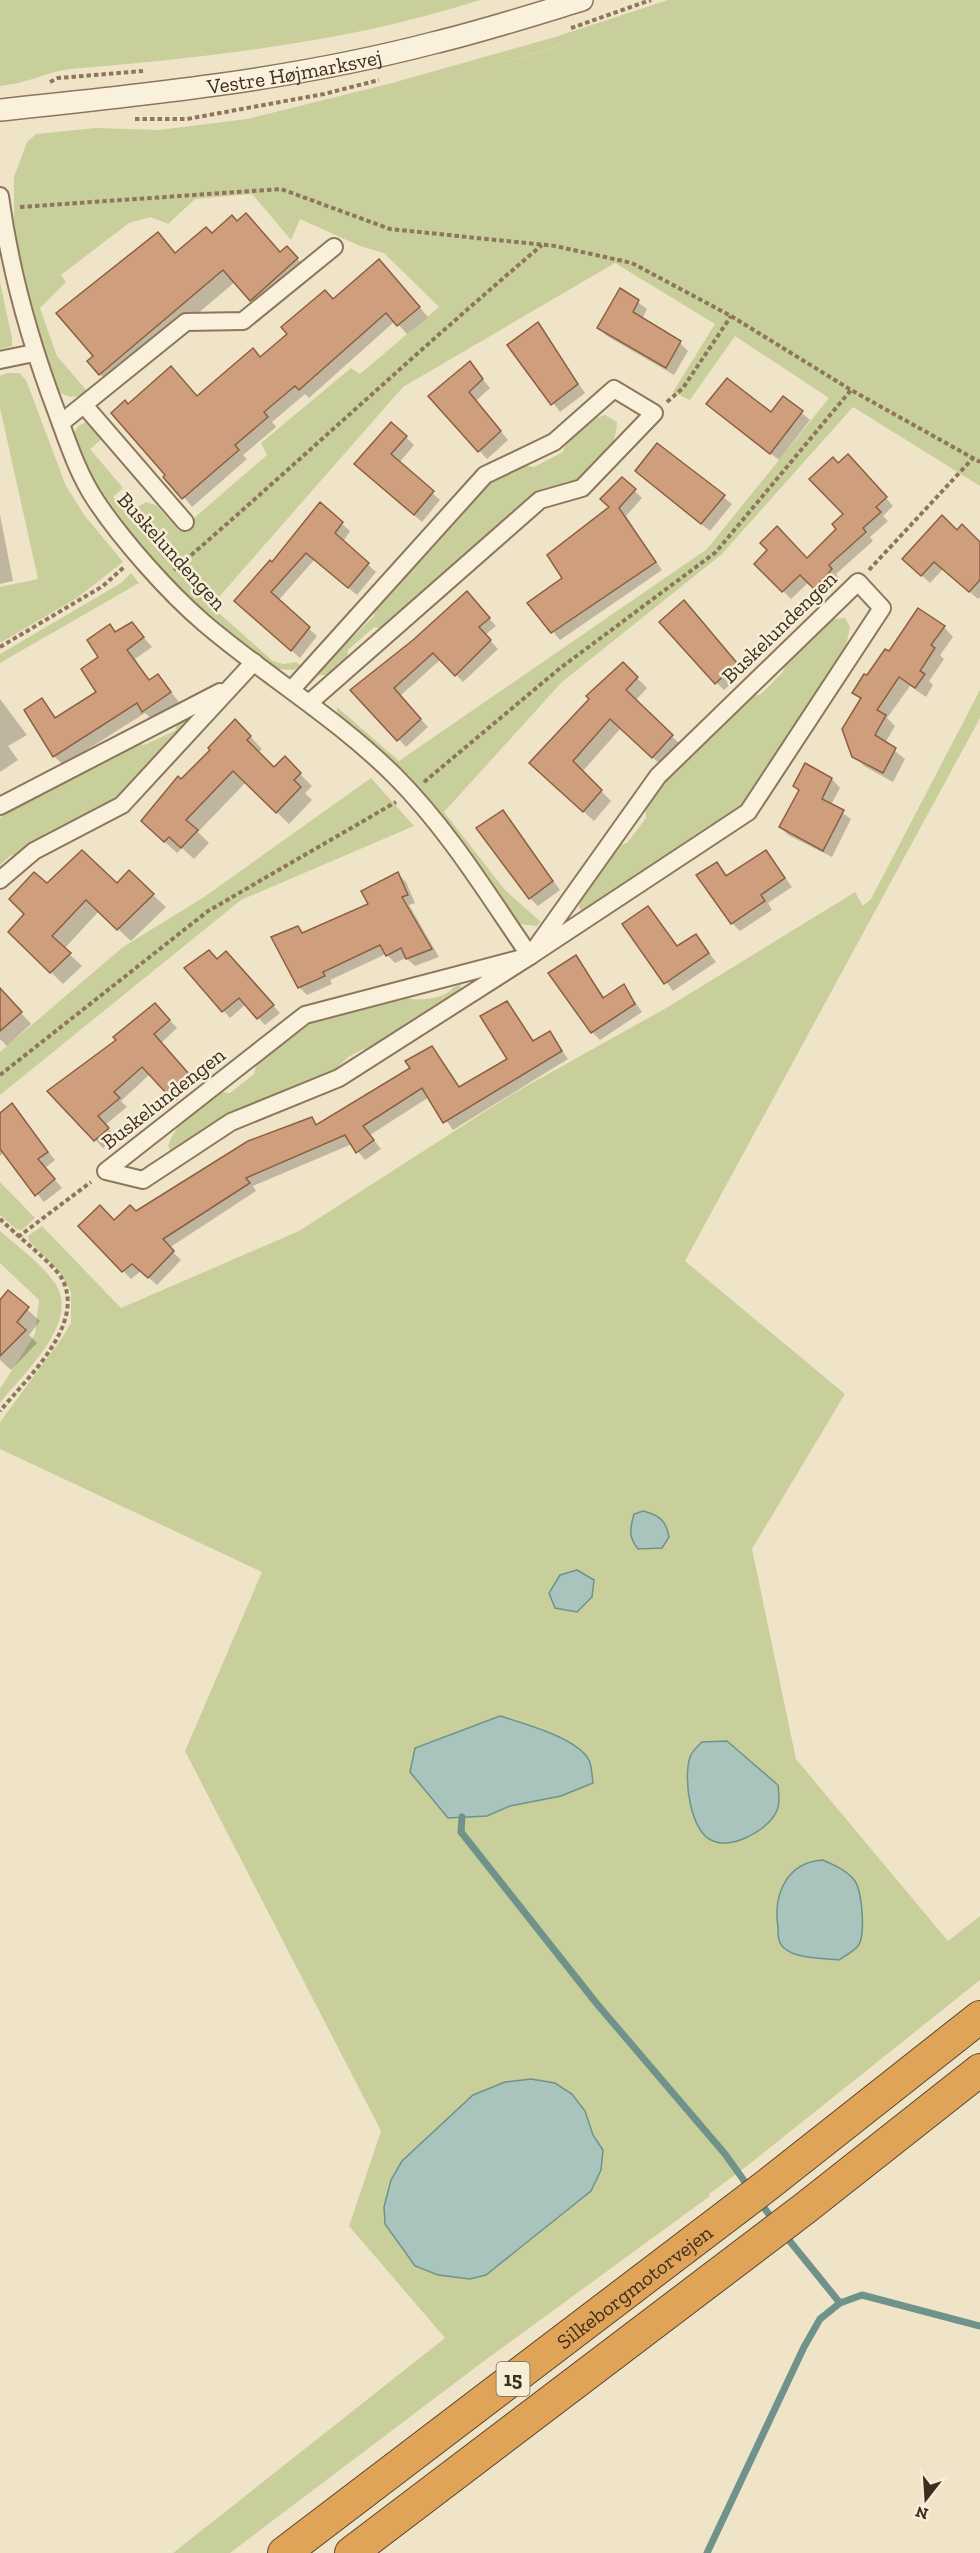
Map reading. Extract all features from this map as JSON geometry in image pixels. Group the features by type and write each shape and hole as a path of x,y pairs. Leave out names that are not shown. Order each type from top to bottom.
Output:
{"highway":[{"name":"Silkeborgmotorvejen","path":"284,2553 754,2195 980,2017"},
{"name":"Silkeborgmotorvejen","path":"351,2553 779,2228 980,2070"}],"street":[{"name":"Vestre Højmarksvej","path":"0,110 198,87 360,59 432,44 582,0"},
{"name":"Buskelundengen","path":"1,202 14,280 34,353 61,423 69,451 95,500 138,554 202,621 292,689 395,776 450,841 530,956"},
{"path":"61,423 186,322 243,321 334,247"},
{"path":"0,360 34,353"},
{"path":"292,689 485,475 554,442 614,389 654,413 582,488 540,500 309,703"},
{"name":"Buskelundengen","path":"84,405 185,522"},
{"name":"Buskelundengen","path":"106,1171 143,1180 231,1122 339,1078 530,956 748,812 882,608 858,582 658,776 530,956 305,1015 106,1171"},
{"path":"0,880 34,850 122,805 254,662"},
{"path":"0,806 231,686"}],"path":[{"path":"47,83 58,78 148,70"},
{"path":"1,202 280,189 390,229 542,244 632,263 731,316 851,390 980,462"},
{"path":"162,580 542,244"},
{"path":"654,413 683,388 731,316"},
{"path":"0,1075 208,911 410,794 560,669 716,552 851,390"},
{"path":"858,582 973,458"},
{"path":"0,647 103,586 138,554"},
{"path":"18,1237 106,1171"},
{"path":"0,1219 60,1276 69,1301 57,1340 0,1411"}],"green space":[{"path":"0,0 480,0 430,15 328,38 225,53 70,69 0,86"},
{"path":"668,0 980,0 980,486 853,407 722,554 562,682 444,812 505,890 541,922 536,926 520,924 511,916 346,724 337,712 337,707 399,761 707,549 829,398 735,336 690,400 673,392 715,324 615,263 403,387 211,606 273,661 284,664 296,662 302,666 293,670 275,669 208,615 162,570 113,511 84,466 73,435 78,426 86,422 103,438 90,449 123,488 113,497 127,513 146,502 156,505 179,531 267,455 261,443 351,368 360,374 439,307 384,253 360,246 300,219 291,240 252,194 195,199 168,224 151,217 129,223 61,275 66,282 40,308 57,356 88,392 69,396 58,391 31,308 14,228 14,177 27,142 36,134 96,128 159,130 247,119 392,83 555,37","holes":["562,44 563,44 371,105"]},
{"path":"0,282 12,346 0,349"},
{"path":"7,373 19,373 26,380 66,486 85,516 123,562 77,598 0,643 0,587 38,579 0,408 0,376"},
{"path":"605,415 617,422 610,449 579,483 570,481 537,491 534,498 384,629 374,627 348,650 347,662 331,675 317,675 316,669 341,642 351,639 374,616 373,606 480,490 512,469 534,467 563,452 569,439 579,428"},
{"path":"131,573 139,583 0,663 0,654 121,583"},
{"path":"845,618 850,627 844,656 749,802 717,826 710,825 683,843 679,854 584,912 579,908 580,897 617,846 627,843 646,818 645,807 664,780 751,695 760,695 783,672 785,662 822,626 834,619"},
{"path":"980,690 980,718 685,1261 845,1394 752,1549 796,1759 948,1941 980,1916 980,1980 709,2194 710,2196 480,2364 230,2553 173,2553 445,2338 349,2226 381,2131 185,1751 262,1572 0,1449 0,1422 71,1323 71,1292 59,1271 29,1241 28,1236 42,1226 121,1308 299,1231 514,1093 668,1007 855,892 863,906 871,899"},
{"path":"186,719 190,722 159,761 150,761 128,785 131,790 119,801 20,856 11,855 0,865 0,818 3,814 135,743 144,745 175,731 178,721"},
{"path":"371,778 414,826 241,900 0,1095 0,1052 123,947 204,897"},
{"path":"459,985 467,993 377,1048 365,1049 352,1055 341,1064 334,1075 172,1153 168,1146 182,1122 196,1108 218,1091 230,1093 254,1074 257,1063 310,1024 407,998 438,997"},
{"path":"0,1182 35,1218 22,1230 17,1230 0,1215"},
{"path":"0,1231 36,1261 54,1282 61,1297 61,1313 56,1329 46,1346 0,1403 0,1389 35,1334 39,1300 0,1263"}],"water":[{"path":"643,1511 653,1514 664,1522 669,1537 662,1548 638,1549 633,1540 631,1528 634,1514"},
{"path":"577,1570 594,1580 592,1597 577,1612 555,1608 549,1593 560,1575"},
{"path":"500,1716 549,1732 583,1752 589,1760 593,1783 561,1796 510,1806 487,1816 448,1818 410,1772 415,1748"},
{"path":"727,1741 778,1785 779,1801 774,1816 762,1828 738,1841 721,1843 705,1836 699,1827 690,1804 687,1778 691,1755 702,1742"},
{"path":"823,1860 852,1877 857,1886 861,1904 862,1933 858,1946 839,1960 789,1952 779,1939 778,1903 785,1882 800,1867"},
{"path":"531,2079 555,2083 572,2094 585,2111 593,2135 603,2150 601,2170 591,2191 486,2275 470,2279 438,2275 415,2266 385,2224 384,2207 391,2180 402,2161 473,2095 505,2082"}],"building":[{"path":"246,213 280,252 287,246 298,258 250,301 223,270 99,375 87,361 93,356 56,313 158,232 175,253 206,227 212,233 232,215 237,221"},
{"path":"379,259 420,307 397,326 386,313 299,390 295,386 264,412 268,417 235,445 239,450 182,499 163,477 165,475 111,413 125,400 128,404 171,366 197,396 253,348 260,357 287,334 281,327 325,290 333,299"},
{"path":"620,288 639,300 633,312 681,341 666,368 597,328"},
{"path":"538,322 578,384 551,405 507,345"},
{"path":"470,361 483,379 469,392 501,431 478,452 428,396"},
{"path":"727,378 771,412 783,396 803,411 770,454 706,404"},
{"path":"391,422 407,436 391,454 434,491 414,515 354,464"},
{"path":"657,443 725,495 701,524 635,471"},
{"path":"848,454 887,497 876,507 881,512 863,528 866,532 829,565 832,569 814,589 800,575 782,592 754,564 767,550 760,543 777,526 807,558 836,529 832,524 843,514 809,479 833,457 838,463"},
{"path":"622,477 636,489 619,508 656,562 551,633 527,603 562,578 547,555 609,507 600,499"},
{"path":"320,502 343,522 335,533 369,563 348,588 306,553 271,592 310,627 291,651 234,601 270,560 272,562"},
{"path":"942,515 957,530 962,524 980,542 980,580 969,592 934,562 921,576 902,559"},
{"path":"467,591 490,618 479,627 491,640 455,676 433,653 394,688 421,719 397,741 350,690 413,640"},
{"path":"684,600 737,663 715,684 659,622"},
{"path":"918,608 945,626 931,645 935,648 920,671 925,674 915,688 899,677 877,710 886,715 875,735 896,748 883,773 852,757 842,729 861,698 852,693 864,674 867,675 885,649 889,651"},
{"path":"132,622 144,637 127,650 149,680 158,674 171,692 142,712 137,703 53,757 24,710 42,698 55,718 96,692 81,669 98,657 87,640 110,624 115,632"},
{"path":"623,662 638,677 626,690 673,735 652,758 610,719 573,761 602,790 583,812 529,763 589,699 586,696"},
{"path":"235,719 251,736 247,740 274,767 285,756 301,773 294,780 301,787 276,813 233,771 186,820 198,830 181,848 169,837 164,842 141,821 178,776 181,779 210,750 208,748"},
{"path":"805,763 832,778 822,799 844,810 823,851 779,827 799,790 793,786"},
{"path":"503,810 553,881 529,899 476,828"},
{"path":"82,850 117,883 129,870 154,894 117,930 86,900 52,936 71,953 50,973 8,932 24,914 9,899 34,872 47,883"},
{"path":"766,850 785,878 761,895 765,901 731,924 696,875 717,862 726,876"},
{"path":"398,872 408,895 402,897 432,949 406,959 401,948 386,956 380,945 323,972 325,976 298,988 271,937 298,926 302,933 368,904 361,891"},
{"path":"648,906 677,946 696,934 709,953 664,984 622,924"},
{"path":"209,950 217,959 226,951 274,1005 257,1019 239,998 222,1012 184,968"},
{"path":"576,955 603,998 624,984 635,1004 591,1033 548,973"},
{"path":"0,988 22,1012 0,1031"},
{"path":"507,1001 533,1041 550,1031 562,1051 443,1123 422,1088 363,1126 374,1140 356,1153 345,1135 246,1178 250,1183 163,1239 174,1251 148,1278 132,1264 122,1272 78,1226 100,1205 114,1220 130,1205 136,1211 248,1141 312,1117 316,1125 410,1068 405,1061 432,1046 459,1087 507,1059 480,1016"},
{"path":"155,1003 170,1020 154,1034 189,1074 167,1094 142,1067 114,1092 120,1098 98,1116 109,1128 94,1141 47,1091 116,1040 113,1037"},
{"path":"12,1103 48,1152 38,1159 55,1179 35,1196 0,1149 0,1113"},
{"path":"8,1290 29,1307 17,1322 26,1330 0,1356 0,1300"}],"waterway":[{"path":"462,1817 461,1832 597,2004 725,2154 750,2189"},
{"path":"759,2201 774,2221"},
{"path":"784,2234 840,2303 862,2295 980,2326"},
{"path":"707,2553 804,2347 820,2319 840,2303"}]}
